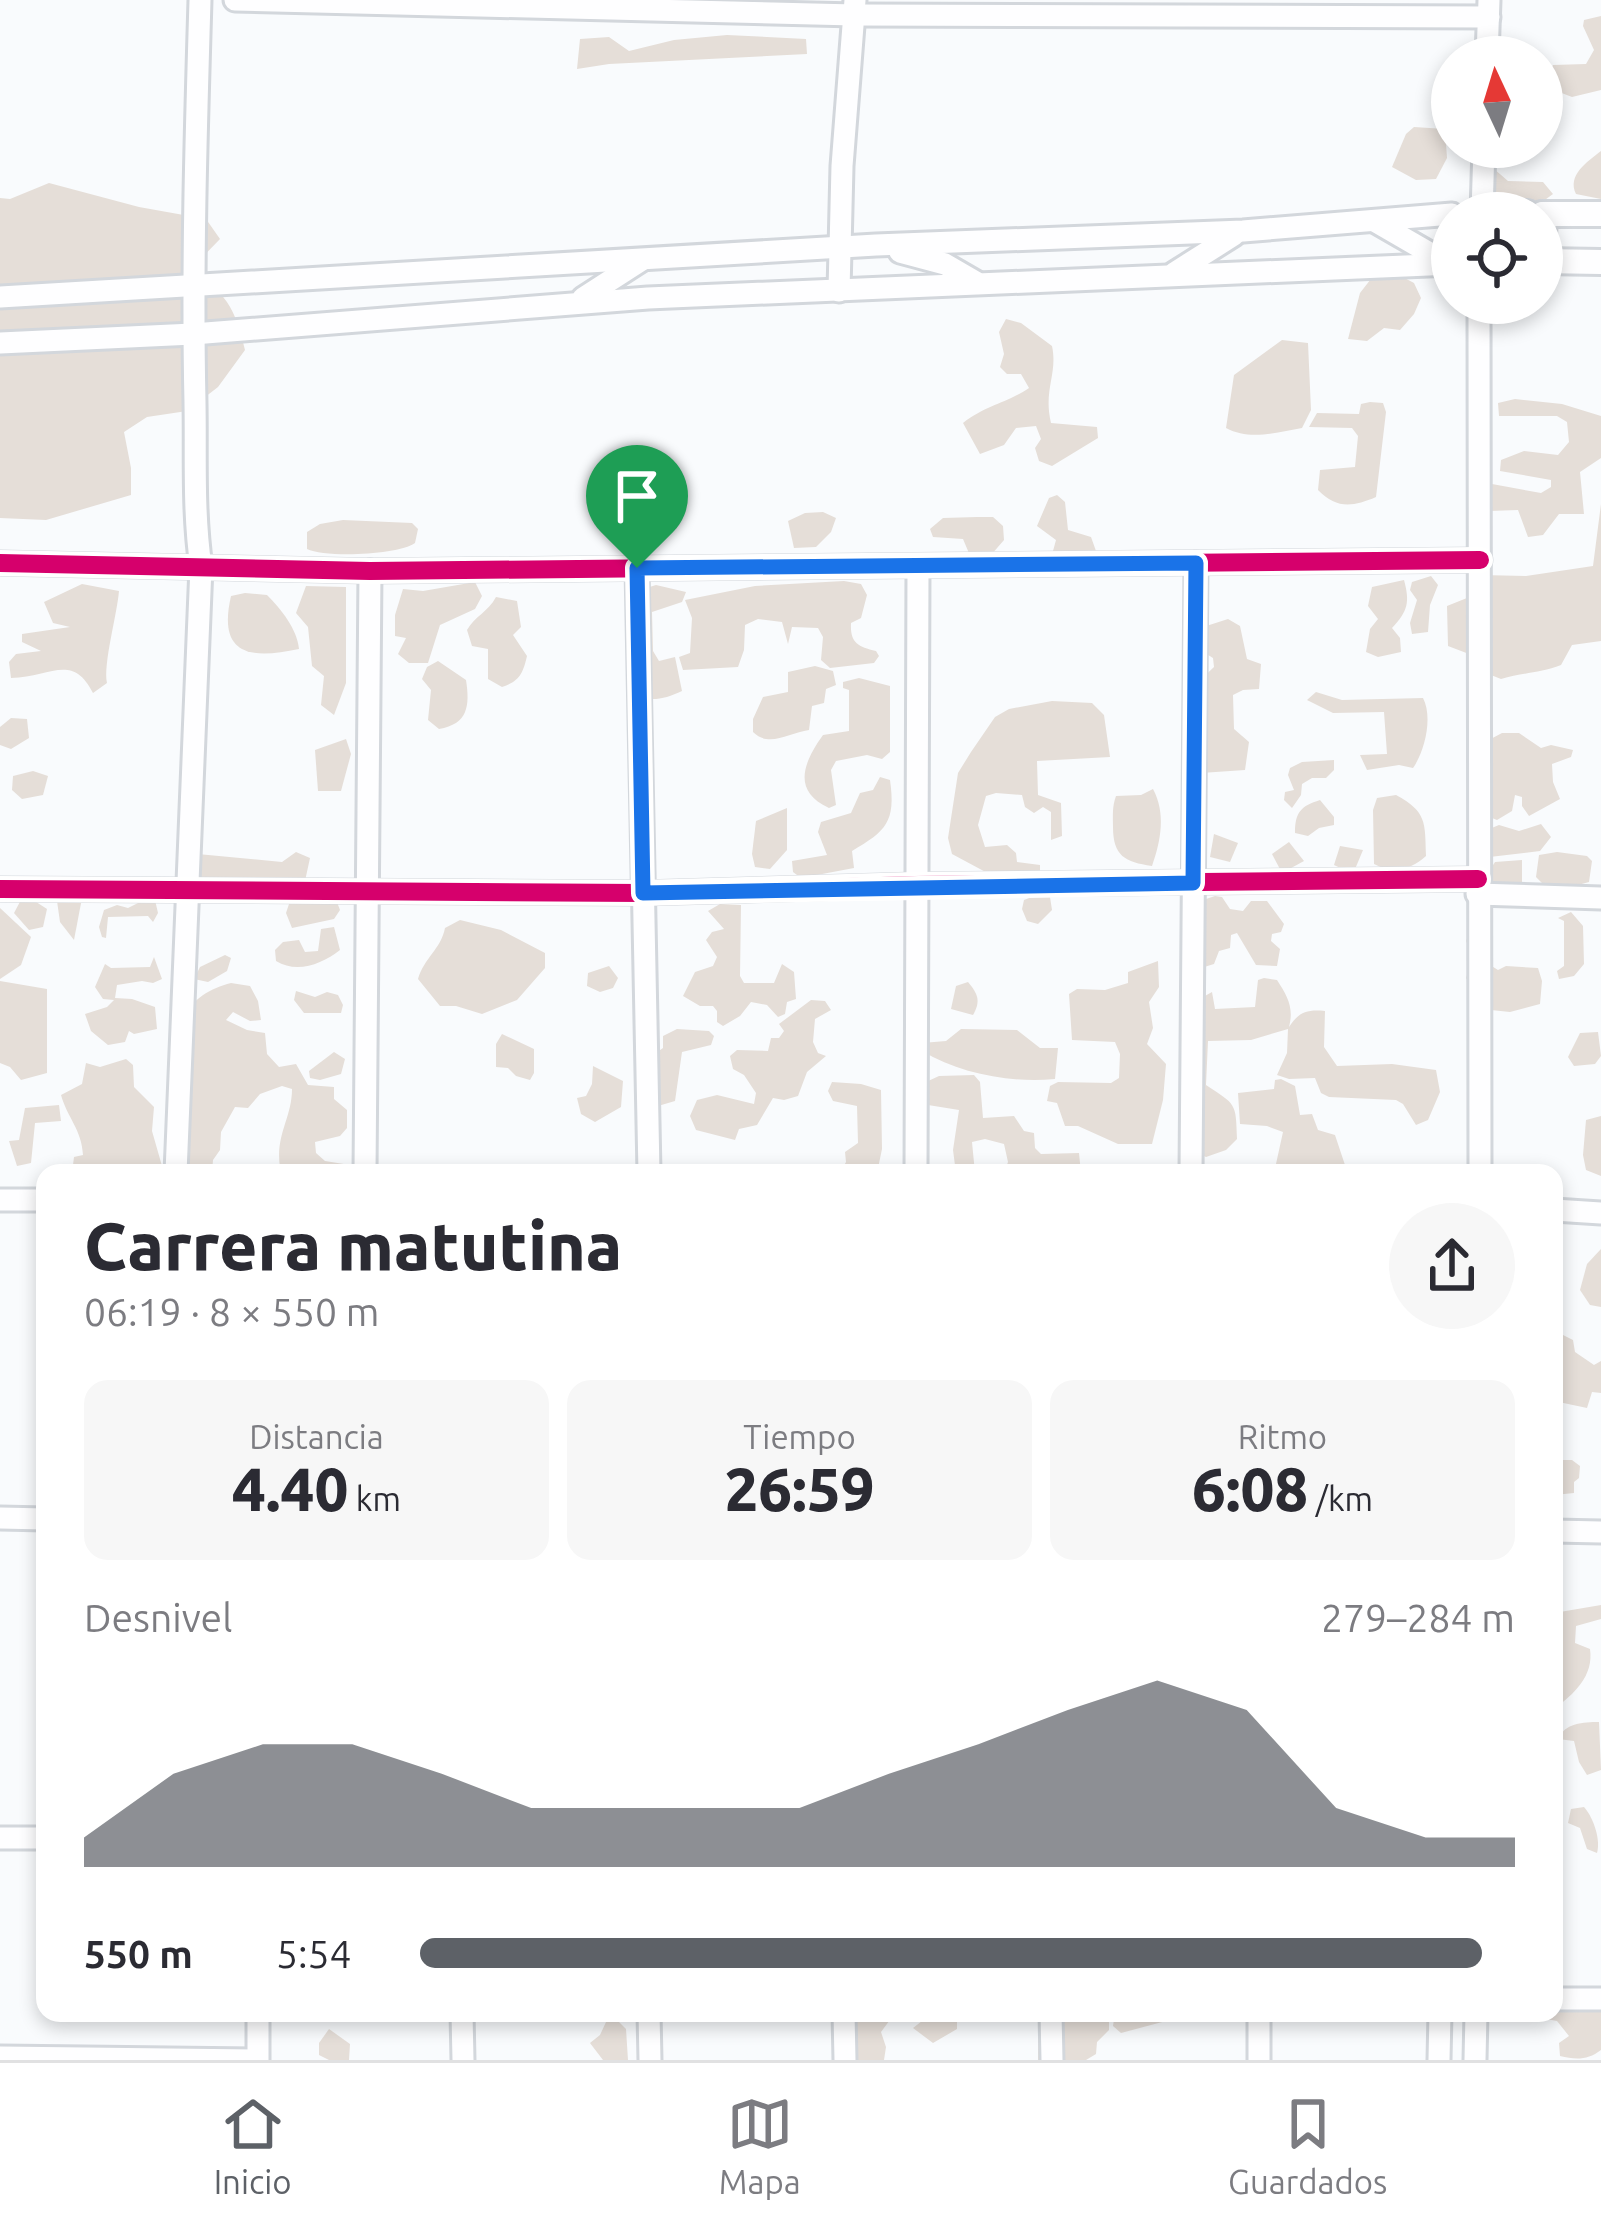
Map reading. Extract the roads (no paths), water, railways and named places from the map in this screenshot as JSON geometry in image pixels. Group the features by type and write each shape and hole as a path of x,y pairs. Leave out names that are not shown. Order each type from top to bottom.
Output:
{"street":[{"path":"176,1164 201,567 193,509 191,286 200,0"},
{"path":"235,0 1489,9"},
{"path":"839,291 855,8"},
{"path":"1563,214 1601,214"},
{"path":"0,297 876,245 1244,231 1431,217"},
{"path":"1361,265 1392,245 1419,218"},
{"path":"1373,220 1431,252"},
{"path":"1174,273 1244,231"},
{"path":"876,245 944,264 979,283"},
{"path":"569,305 642,260"},
{"path":"1563,261 1601,262"},
{"path":"0,343 194,334 569,305 1431,264"},
{"path":"1479,324 1480,1164"},
{"path":"0,563 370,571 1480,560"},
{"path":"1191,1164 1196,563"},
{"path":"916,1164 918,567"},
{"path":"637,568 650,1164"},
{"path":"364,1164 370,571"},
{"path":"0,889 643,893 1193,883 1478,886 1601,898"},
{"path":"0,1200 36,1200"},
{"path":"1563,1211 1601,1213"},
{"path":"0,1518 36,1520"},
{"path":"1563,1531 1601,1532"},
{"path":"0,1838 36,1838"},
{"path":"1563,1999 1601,1999"},
{"path":"0,2057 256,2060 258,2022"},
{"path":"462,2022 463,2060"},
{"path":"649,2022 650,2060"},
{"path":"844,2022 845,2060"},
{"path":"1051,2022 1052,2060"},
{"path":"1259,2022 1259,2060"},
{"path":"1439,2060 1440,2022"},
{"path":"1475,2060 1477,2022"}]}
